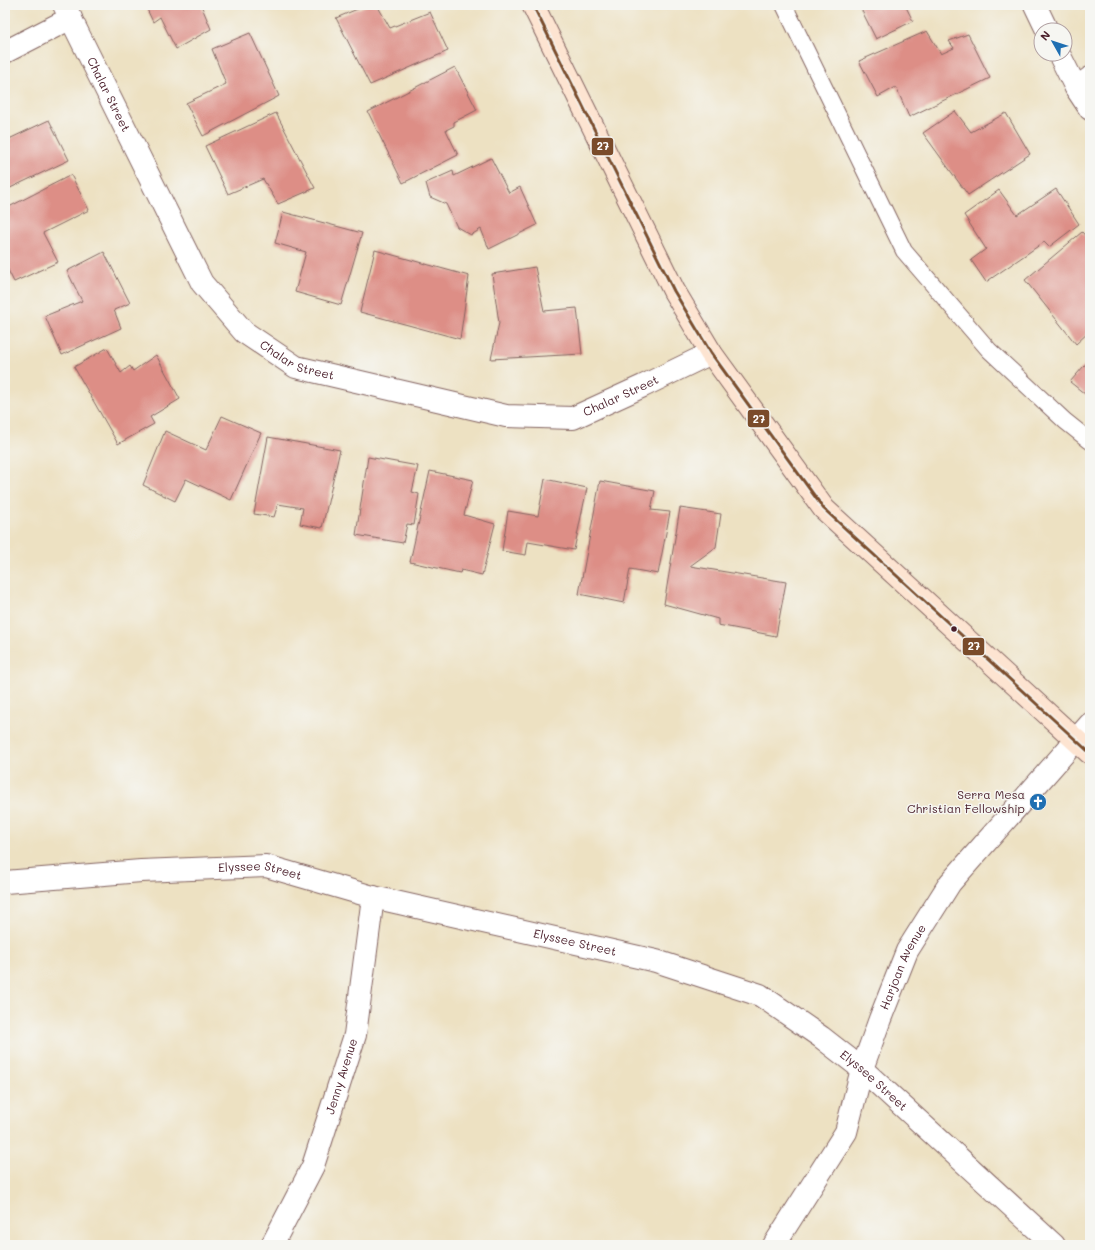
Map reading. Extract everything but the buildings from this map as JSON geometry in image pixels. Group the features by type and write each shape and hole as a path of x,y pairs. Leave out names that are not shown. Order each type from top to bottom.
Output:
{"main road":[{"path":"533,5 674,291 711,353 824,509 1083,747"}],"street":[{"path":"1035,5 1043,22"},
{"name":"Chalar Street","path":"67,12 202,283 244,332 296,367 506,416 573,418 711,353"},
{"path":"5,52 67,12"},
{"path":"1066,62 1083,83 1090,109"},
{"name":"Harjoan Avenue","path":"774,1245 846,1132 862,1069 907,952 950,883 1083,747 1090,724"},
{"name":"Elyssee Street","path":"5,882 141,871 266,866 373,897 656,961 760,995 821,1037 862,1069 1054,1245"},
{"name":"Jenny Avenue","path":"272,1245 313,1166 355,1035 373,897"}],"lane":[{"path":"784,5 904,251 989,350 1065,421 1090,441"}],"transit line":[{"name":"27","path":"533,5 674,291 711,353 824,509 1090,753"}],"place":[{"name":"Serra Mesa Christian Fellowship","path":"1038,802"}]}
